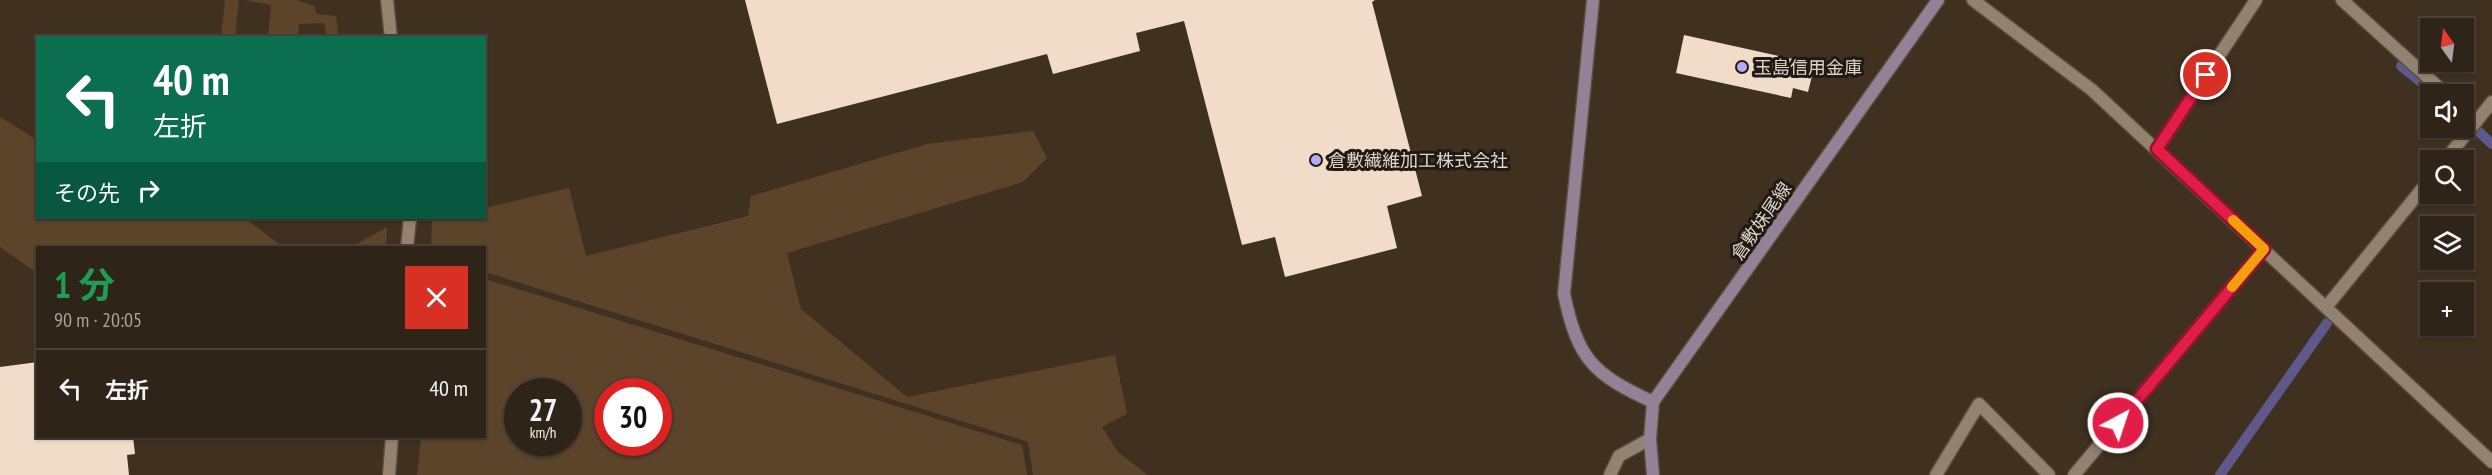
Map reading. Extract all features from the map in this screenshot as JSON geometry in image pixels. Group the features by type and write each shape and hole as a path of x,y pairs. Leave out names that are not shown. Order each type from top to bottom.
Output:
{"main road":[{"path":"1593,0 1564,294 1571,328 1589,362 1614,384 1653,402 1650,439 1653,475"},
{"name":"倉敷妹尾線","path":"1653,402 1938,0"}],"street":[{"path":"387,0 391,36"},
{"path":"1973,0 2092,90 2327,306 2492,462"},
{"path":"2157,149 2256,0"},
{"path":"2342,0 2435,84"},
{"path":"2453,150 2492,102"},
{"path":"2327,306 2420,191"},
{"path":"408,246 410,219"},
{"path":"2074,475 2264,249"},
{"path":"1936,475 1979,404 2049,475"},
{"path":"389,475 392,438"},
{"path":"1610,475 1619,456 1650,439"}],"shaded area":[{"path":"225,0 239,0 235,36 221,36"},
{"path":"243,0 296,0 314,6 317,14 336,16 339,36 327,36 324,23 299,24 298,36 268,36 271,5"},
{"path":"0,117 36,139 36,219 249,219 250,222 282,246 36,246 36,272 0,247"},
{"path":"1033,131 1047,158 1023,182 787,253 801,309 907,397 1115,355 1127,414 1102,427 1118,452 1148,475 1033,475 1028,442 486,272 486,246 431,246 432,219 486,219 486,208 569,188 586,256 748,216 751,196 927,144"},
{"path":"387,227 386,246 353,246"},
{"path":"486,279 1022,445 1027,475 417,475 421,438 486,438"}],"building":[{"name":"倉敷繊維加工株式会社","path":"745,0 1375,0 1372,2 1422,196 1387,206 1397,248 1285,277 1275,237 1242,245 1184,21 1136,33 1140,51 1053,74 1047,54 777,124"},
{"path":"1684,35 1802,61 1799,73 1812,76 1808,92 1793,88 1791,98 1676,73"},
{"path":"36,362 36,438 133,438 135,454 127,455 129,475 0,475 0,367"}],"waterway":[{"path":"2401,66 2424,84"},
{"path":"2477,130 2492,144"},
{"path":"2220,475 2327,323"}],"slow traffic":[{"path":"2232,287 2264,249 2233,220"}],"place":[{"name":"玉島信用金庫","path":"1742,67"},
{"name":"倉敷繊維加工株式会社","path":"1316,160"}],"route":[{"path":"2118,423 2264,249 2157,149 2206,75"}]}
